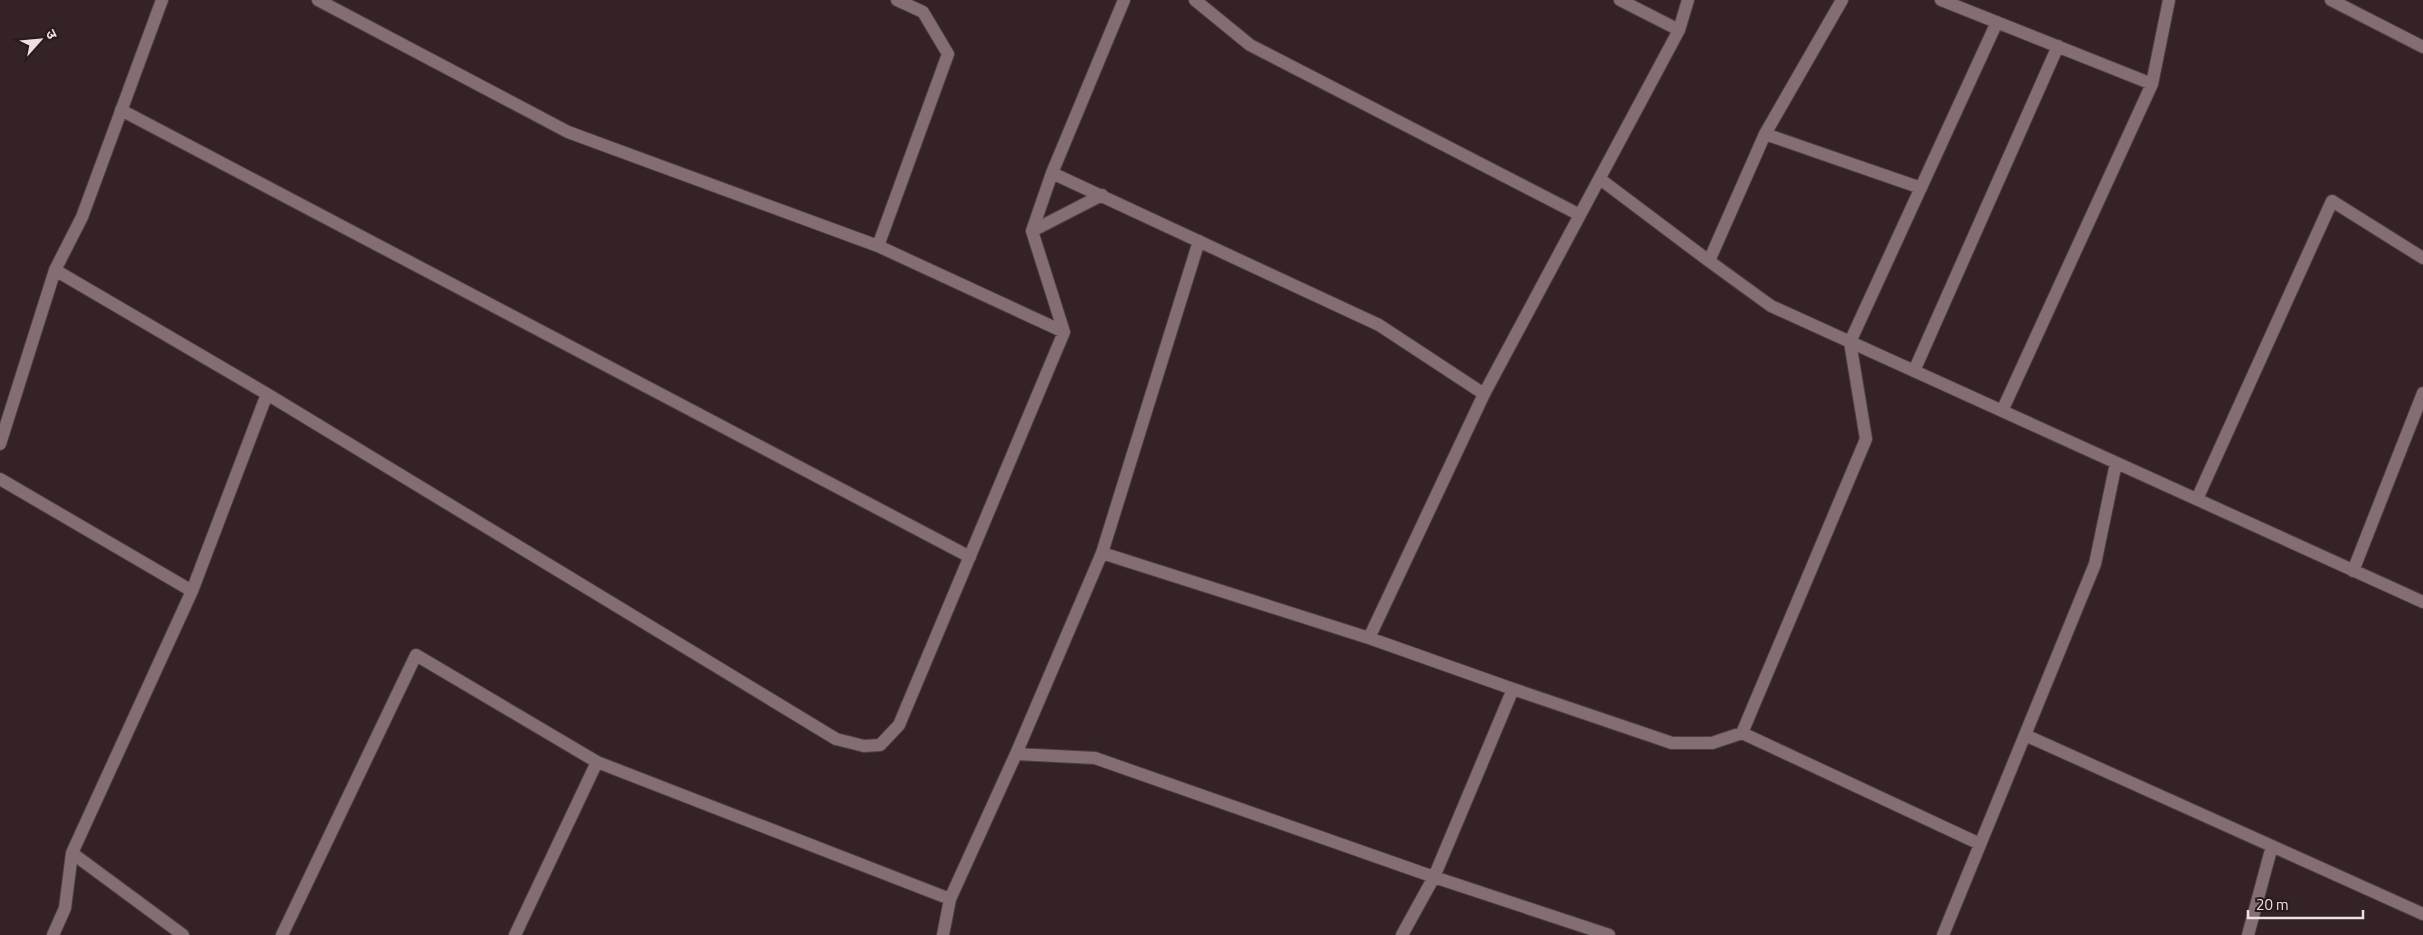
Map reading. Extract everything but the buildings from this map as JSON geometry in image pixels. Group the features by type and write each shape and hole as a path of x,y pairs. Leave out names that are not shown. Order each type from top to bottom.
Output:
{"street":[{"path":"0,444 55,270 82,217 162,0"},
{"path":"318,0 568,132 878,246 1064,332"},
{"path":"878,246 948,54 924,12 897,0"},
{"path":"55,270 267,394 836,739 864,746 880,745 899,725 1064,332 1032,231 1052,173 1124,0"},
{"path":"1195,0 1250,45 1580,215"},
{"path":"1620,0 1679,30"},
{"path":"1369,638 1484,394 1679,30 1688,0"},
{"path":"1709,261 1765,134 1842,0"},
{"path":"1941,0 2152,84"},
{"path":"2002,410 2152,84 2169,0"},
{"path":"2332,0 2423,47"},
{"path":"1742,733 1866,439 1850,342 1997,22"},
{"path":"1914,371 2058,46"},
{"path":"121,110 970,557"},
{"path":"1765,134 1921,188"},
{"path":"1052,173 1379,325 1484,394"},
{"path":"1600,179 1771,306 2423,602"},
{"path":"1032,231 1102,195"},
{"path":"2197,499 2332,201 2423,258"},
{"path":"943,935 950,899 1016,754 1102,553 1199,241"},
{"path":"2353,571 2423,393"},
{"path":"53,935 65,908 72,853 192,591 267,394"},
{"path":"1943,935 2095,564 2116,463"},
{"path":"0,479 192,591"},
{"path":"1102,553 1369,638 1672,744 1712,743 1742,733 1980,844"},
{"path":"282,935 416,655 597,762 950,899"},
{"path":"1402,935 1434,877 1513,689"},
{"path":"2025,735 2423,914"},
{"path":"1016,754 1095,758 1434,877 1609,935"},
{"path":"515,935 597,762"},
{"path":"2248,935 2272,846"},
{"path":"72,853 183,935"}]}
